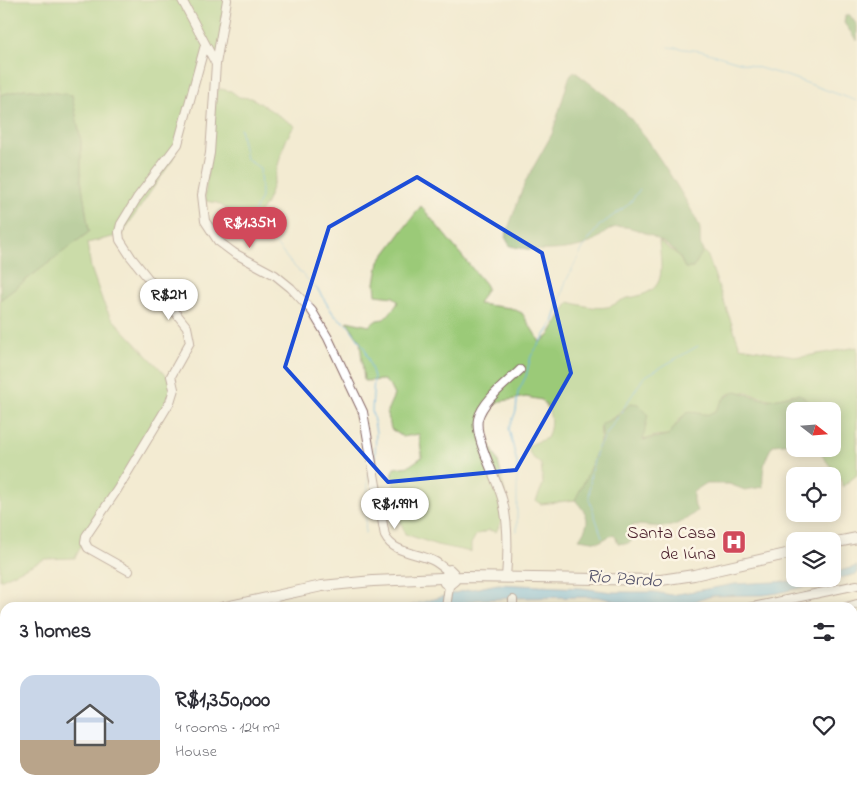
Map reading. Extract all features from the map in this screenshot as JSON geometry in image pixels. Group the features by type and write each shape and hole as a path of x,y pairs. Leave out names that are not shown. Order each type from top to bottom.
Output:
{"main road":[{"path":"841,541 857,538"},
{"path":"249,602 322,586 372,581 479,578 661,580 694,575 786,554"}],"street":[{"path":"182,0 216,64"},
{"path":"227,0 216,64 211,137 202,195 205,221 218,241 234,253 275,275 291,288 312,311 335,353 363,412 382,524 388,541 400,549 434,561 450,580 447,602"},
{"path":"129,571 88,548 86,536 121,483 170,402 174,389 171,376 190,342 187,327 131,257 120,240 119,232 121,224 136,198 178,144 205,45"},
{"path":"506,578 507,540 504,504 481,441 478,419 488,402 520,370"},
{"path":"776,602 857,585"}],"highlighted area":[{"path":"417,177 542,253 571,373 516,470 388,482 285,367 329,227"}],"green space":[{"path":"0,0 228,0 220,57 206,52 180,142 171,162 121,235 87,243 91,268 110,316 166,375 176,390 85,538 75,558 45,559 0,580 0,300 89,232 81,179 81,141 72,95 24,89 0,95"},
{"path":"849,14 857,25 857,41 844,23 845,16"},
{"path":"574,71 610,99 630,118 667,170 693,213 700,228 703,251 693,268 685,268 673,250 650,235 623,227 612,228 590,243 571,248 540,250 510,246 505,237 525,182 552,134 569,78"},
{"path":"24,89 72,95 81,141 81,179 89,232 0,300 0,95"},
{"path":"217,90 231,91 239,97 252,98 295,126 284,145 265,205 255,215 240,217 217,203 206,201 205,195"},
{"path":"421,206 485,284 487,288 478,304 511,308 522,313 540,342 549,336 569,302 593,307 607,307 625,299 641,295 656,286 661,272 659,241 678,255 685,268 693,268 703,251 707,254 740,347 801,357 857,347 857,475 842,487 841,467 831,467 824,458 841,458 841,402 803,402 795,394 772,400 745,392 728,394 714,413 706,415 687,414 681,418 668,435 655,436 645,440 623,408 616,416 600,426 600,443 597,453 589,474 575,500 541,504 536,501 543,484 541,464 531,456 527,446 547,438 550,428 550,413 542,400 526,397 497,402 483,422 482,428 498,461 505,492 500,505 502,520 496,532 489,530 476,535 471,544 471,552 437,545 405,534 398,514 392,472 394,468 409,466 422,457 419,434 403,437 391,429 387,411 394,395 384,380 364,381 360,341 347,321 369,326 377,320 384,319 397,304 398,302 394,297 376,295 375,283 379,262"},
{"path":"736,391 767,400 799,394 808,402 786,402 786,444 773,445 764,465 763,487 745,490 729,484 705,484 693,492 693,501 697,511 680,523 667,527 633,525 632,541 626,544 618,543 614,534 599,542 579,539 586,527 587,518 575,500 602,438 601,424 616,417 631,403 638,404 648,414 643,440 668,435 686,413 714,413 724,398"}],"water":[{"path":"857,566 857,574 841,578 841,571"},
{"path":"786,581 786,587 803,587 764,595 712,596 692,602 621,602 597,597 423,602 462,591 498,584 582,588 612,592 654,592 672,595 735,584"}],"waterway":[{"path":"668,47 701,51 787,76 857,101"},
{"path":"240,128 246,159 260,168 261,197 252,217 253,223 265,231 291,263 318,290 334,315 349,326 365,349 374,377 372,411 376,432 375,457"},
{"path":"517,531 517,463 509,429 516,411 518,392 526,376 531,356 553,323 566,281 583,248 599,226 629,204 640,189"},
{"path":"602,537 589,499 591,471 598,447 644,377 698,346"},
{"path":"365,533 369,465"}],"place":[{"name":"Santa Casa de Iúna","path":"734,542"}],"water label":[{"name":"Rio Pardo","path":"624,577"}]}
